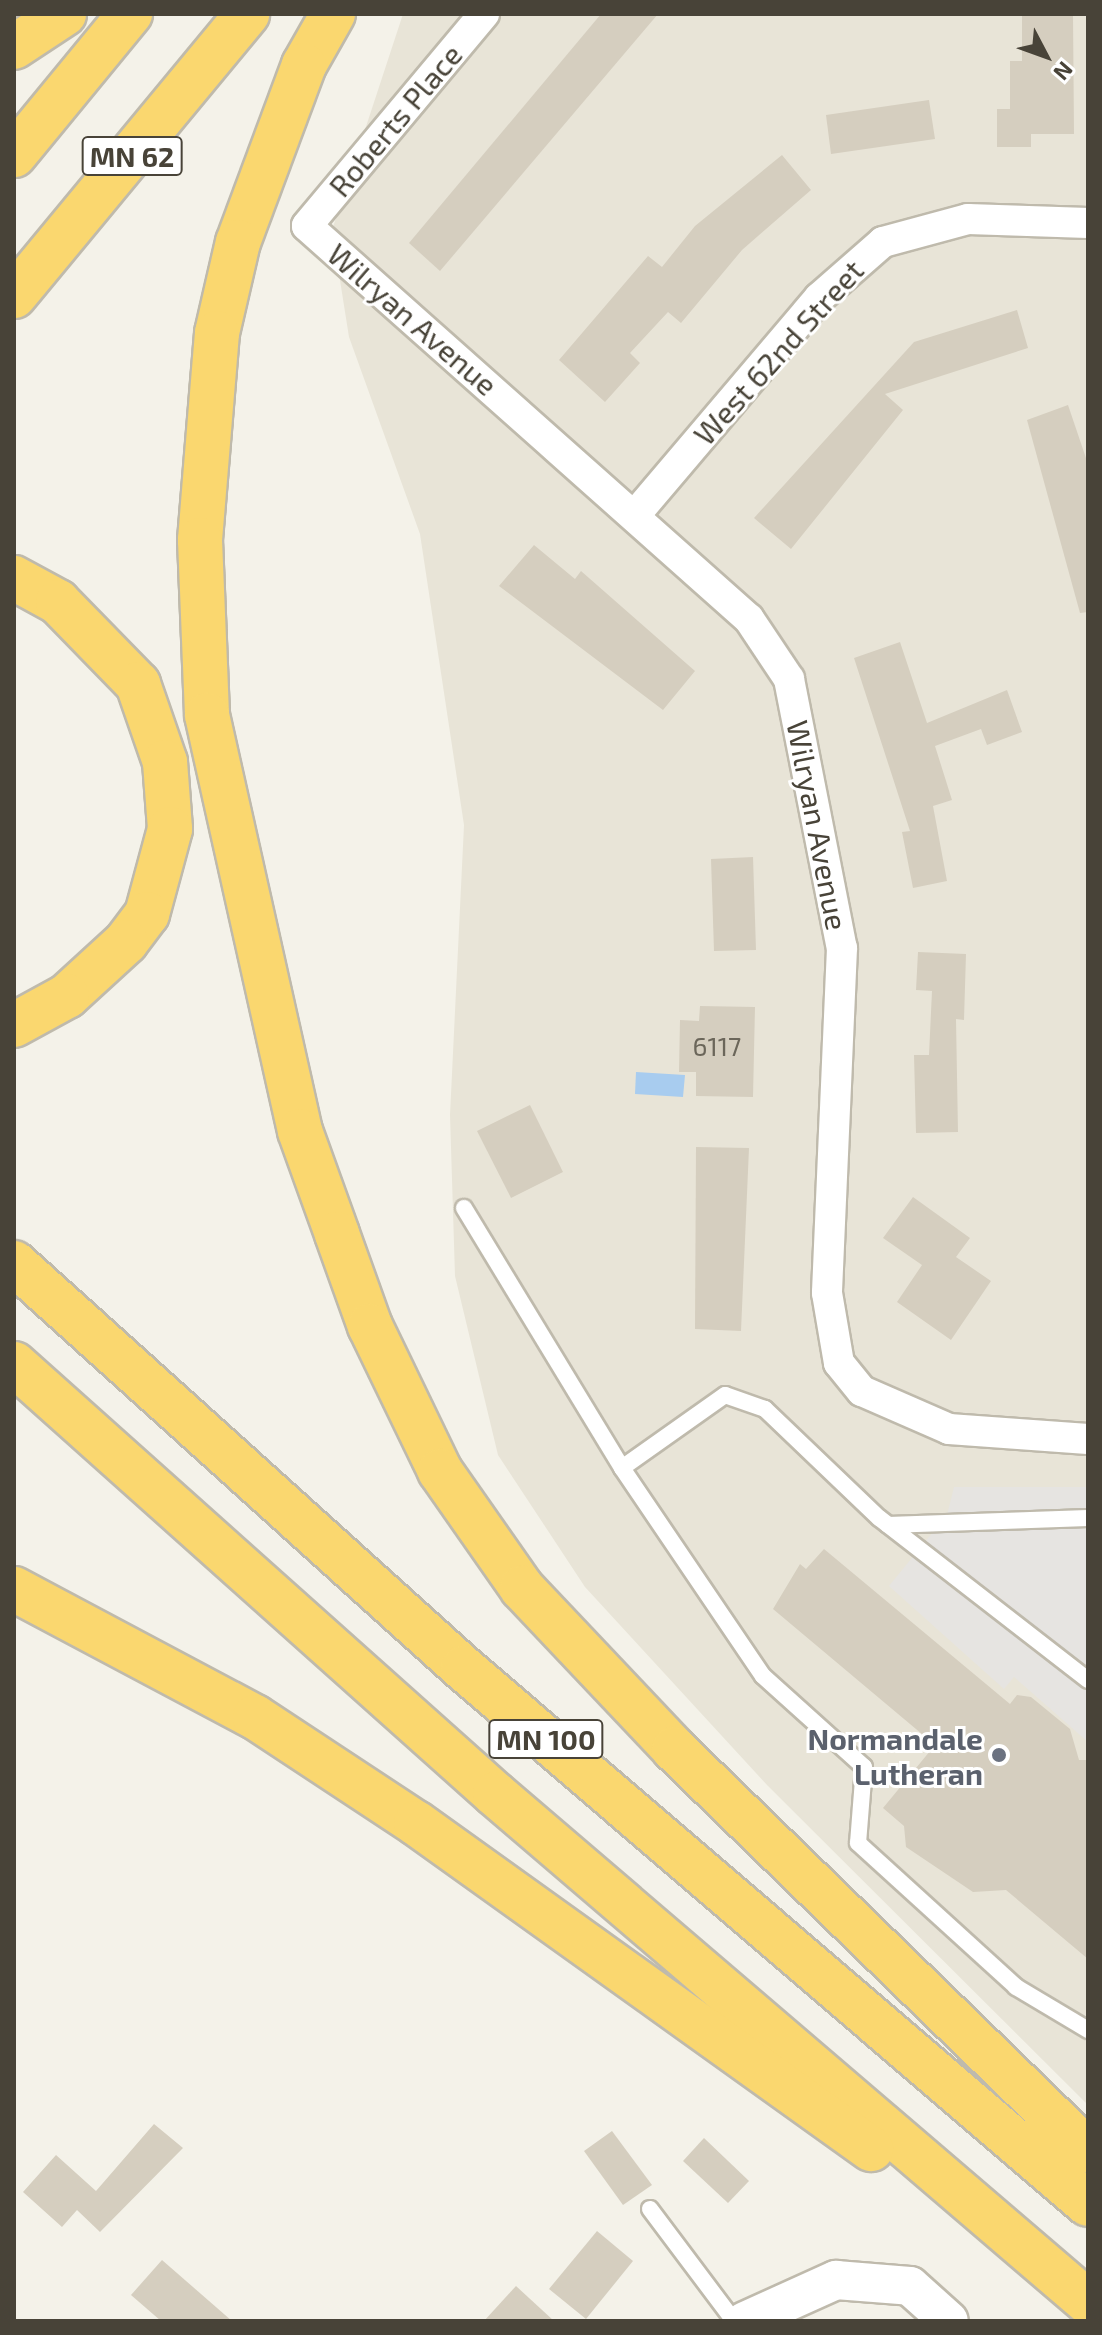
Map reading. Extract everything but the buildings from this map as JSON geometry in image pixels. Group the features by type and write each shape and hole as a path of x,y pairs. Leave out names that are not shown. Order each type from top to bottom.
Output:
{"highway":[{"path":"14,47 64,14"},
{"name":"MN 62","path":"14,155 130,14"},
{"name":"MN 62","path":"14,296 247,14"},
{"path":"333,14 304,65 238,242 217,333 200,540 207,715 300,1131 370,1326 411,1412 440,1471 522,1588 674,1749 1088,2151"},
{"path":"14,578 58,602 123,662 153,714 170,795 170,829 147,914 78,987 14,1025"},
{"name":"MN 100","path":"14,1263 463,1668 1088,2204"},
{"name":"MN 100","path":"14,1364 495,1794 1087,2301"},
{"path":"14,1589 255,1717 416,1823 1087,2301"}],"street":[{"name":"Roberts Place","path":"307,226 484,14"},
{"name":"West 62nd Street","path":"635,515 819,298 883,242 968,219 1088,223"},
{"name":"Wilryan Avenue","path":"307,226 749,619 789,679 842,948 827,1293 839,1363 862,1391 949,1429 1088,1439"},
{"path":"745,2321 836,2280 910,2286 949,2321"}],"lane":[{"path":"464,1208 622,1468 763,1676 864,1767 858,1843 1016,1987 1088,2030"},
{"path":"622,1468 725,1395 765,1409 888,1525 1088,1680"},
{"path":"888,1525 1088,1518"},
{"path":"650,2209 734,2321"}],"shaded area":[{"path":"403,14 1088,14 1088,2105 767,1785 585,1587 498,1455 455,1276 450,1115 464,825 420,534 349,337 332,230"},
{"path":"954,1487 1088,1487 1088,1742 1014,1677 1004,1689 889,1586 947,1515"}],"water":[{"path":"636,1072 685,1075 683,1097 635,1094"}],"place":[{"name":"Normandale Lutheran","path":"999,1755"}]}
